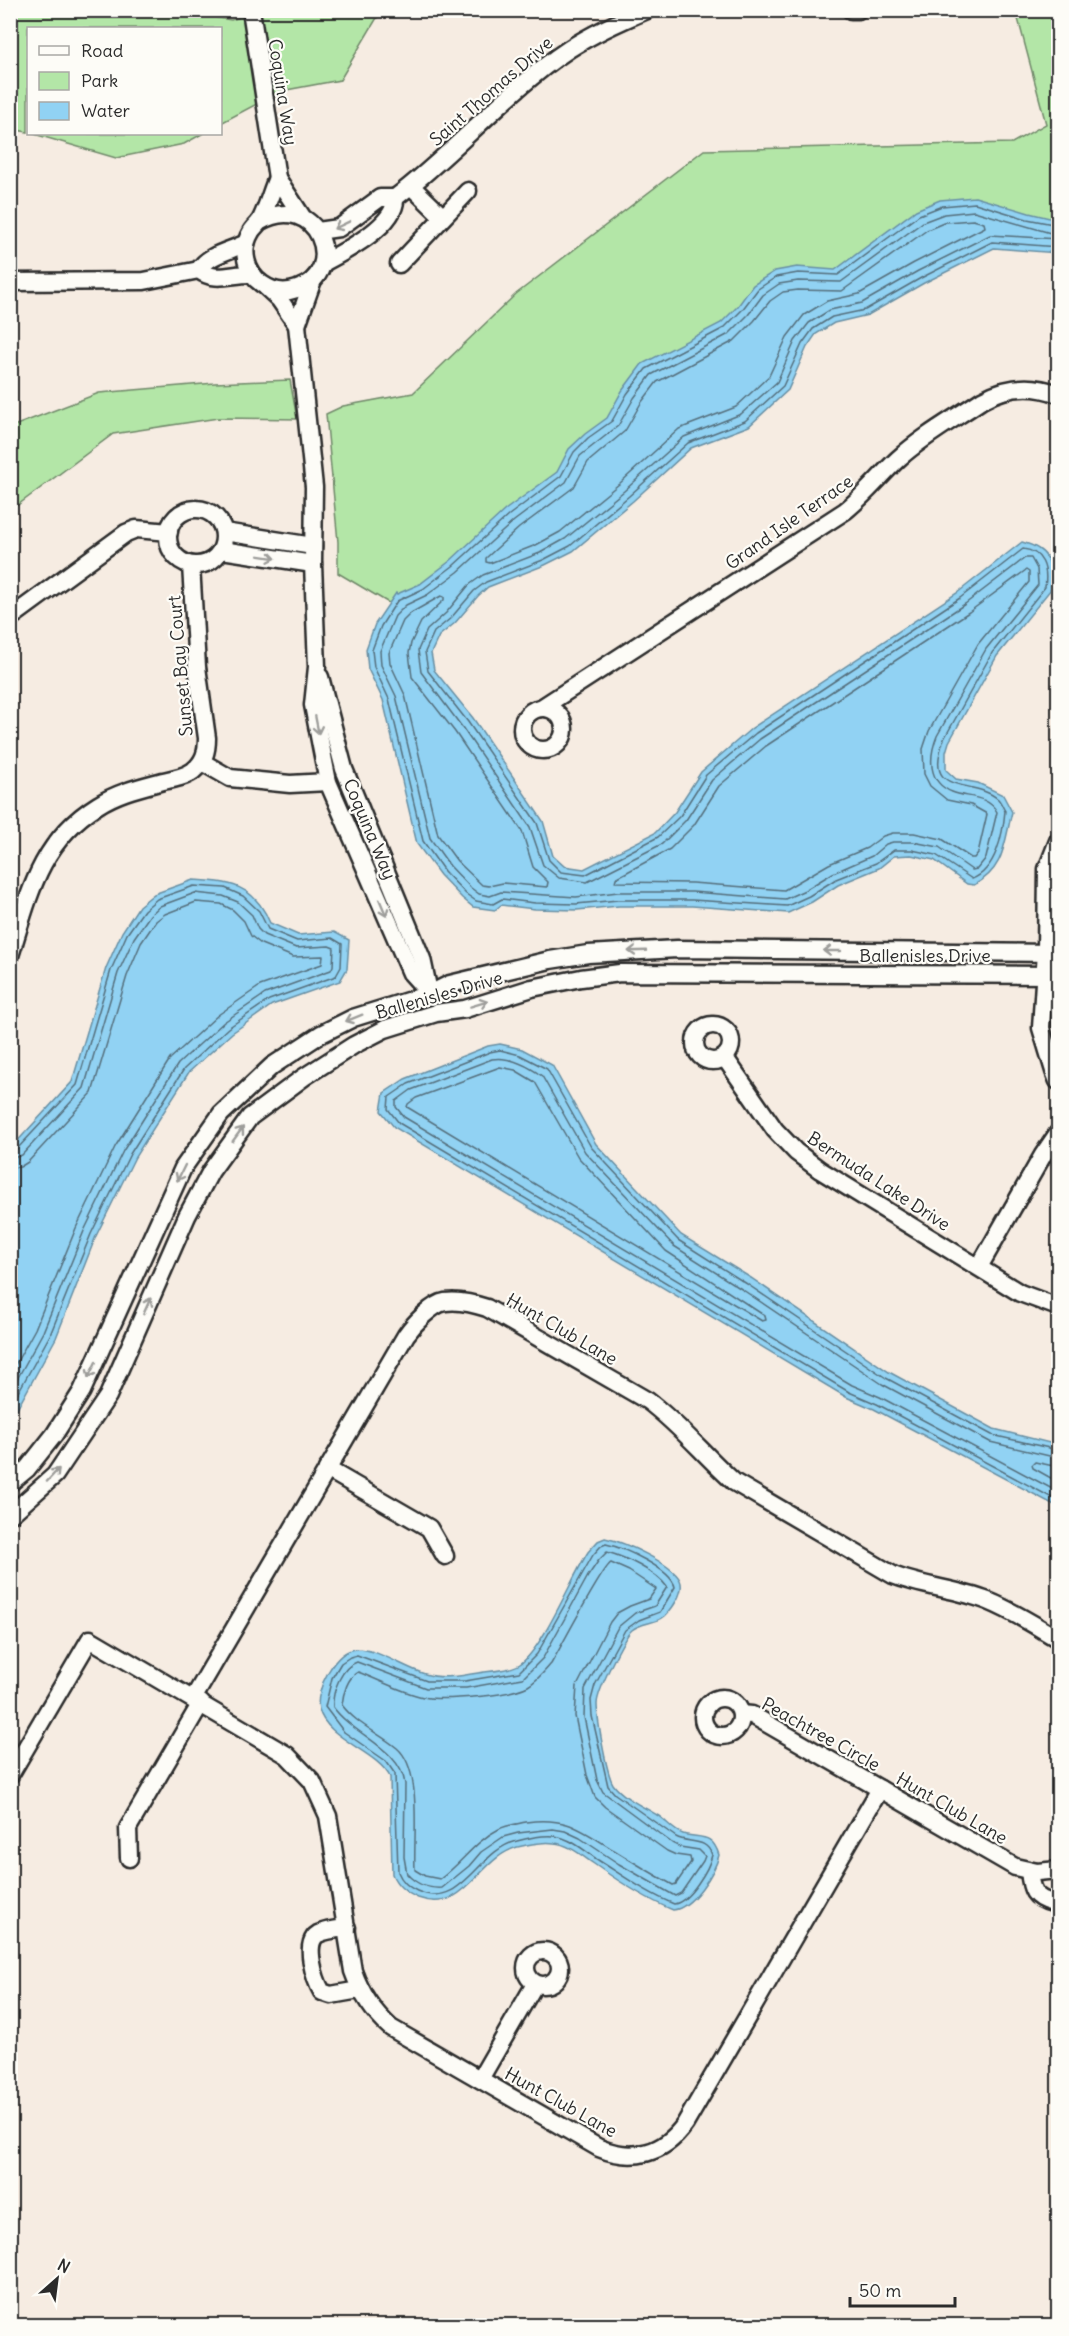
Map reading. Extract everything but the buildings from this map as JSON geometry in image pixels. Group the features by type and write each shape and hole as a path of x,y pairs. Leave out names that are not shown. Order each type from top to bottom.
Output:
{"street":[{"name":"Coquina Way","path":"251,10 276,178 303,218"},
{"path":"851,10 858,10"},
{"name":"Saint Thomas Drive","path":"318,231 339,228 380,198 395,198 538,73 569,49 637,12"},
{"name":"Coquina Way","path":"260,222 276,178"},
{"path":"411,186 443,217"},
{"path":"399,264 468,191"},
{"name":"Saint Thomas Drive","path":"323,263 345,252 371,234 393,211 395,198"},
{"path":"369,208 382,222"},
{"path":"281,213 303,218 318,231 323,241 323,263 313,280 303,287 291,291 278,291 266,287 252,274 245,254 246,243 251,231 260,222 281,213"},
{"path":"200,270 212,256 246,243"},
{"path":"200,270 207,276 252,274"},
{"path":"10,282 144,281 200,270"},
{"name":"Coquina Way","path":"313,280 297,325 314,487 313,564 317,668 313,705 328,782 411,973 430,994"},
{"name":"Coquina Way","path":"266,287 279,298 297,325"},
{"name":"Grand Isle Terrace","path":"541,708 845,511 917,443 982,400 1020,387 1059,394"},
{"path":"199,509 216,516 224,532 222,550 209,562 191,565 182,562 170,547 169,532 174,520 181,513 199,509"},
{"path":"10,618 126,533 136,530 169,532"},
{"path":"224,532 313,546"},
{"path":"222,550 313,564"},
{"name":"Sunset Bay Court","path":"191,565 197,667 207,738 207,749 202,762"},
{"name":"Coquina Way","path":"317,668 344,769 422,958 436,1013"},
{"path":"10,956 32,885 41,864 64,832 100,804 131,790 183,776 192,772 202,762 230,778 290,784 328,782"},
{"path":"1059,841 1047,869 1052,952 1051,975 1041,1028 1053,1071 1059,1081"},
{"name":"Ballenisles Drive","path":"10,1483 27,1468 54,1435 82,1391 183,1168 221,1114 272,1066 321,1034 352,1018 430,994 450,984 550,960 588,954 634,950 1052,952"},
{"name":"Ballenisles Drive","path":"10,1515 55,1474 108,1396 187,1216 212,1171 250,1117 304,1077 354,1045 385,1029 436,1013 465,1009 532,988 620,973 1051,975"},
{"name":"Bermuda Lake Drive","path":"725,1058 762,1114 796,1152 820,1170 1020,1293 1059,1307"},
{"path":"979,1267 1059,1133"},
{"name":"Hunt Club Lane","path":"197,1701 327,1469 412,1326 419,1318 444,1302 487,1308 648,1401 673,1420 734,1482 893,1575 915,1583 988,1601 1059,1639"},
{"path":"327,1469 429,1528 445,1556"},
{"name":"Hunt Club Lane","path":"10,1775 90,1639 287,1755 312,1781 328,1816 351,1960 360,1990 375,2012 391,2028 609,2152 620,2155 641,2155 651,2152 672,2140 685,2124 880,1790 1015,1867 1029,1871 1059,1870"},
{"path":"129,1858 128,1828 197,1701"},
{"name":"Peachtree Circle","path":"741,1714 752,1715 880,1790"},
{"path":"1029,1871 1031,1890 1038,1897 1053,1903 1059,1900"},
{"path":"347,1928 320,1933 314,1938 311,1948 313,1967 322,1992 331,1995 360,1990"},
{"path":"480,2079 535,1984"}],"green space":[{"path":"186,10 191,13 231,20 259,11 381,11 340,80 281,91 222,122 222,27 27,27 27,132 11,129 10,11"},
{"path":"1016,11 1058,11 1058,232 879,270 399,609 338,573 338,542 326,414 343,406 413,393 516,294 704,150 1012,143 1046,124"},
{"path":"37,135 200,135 184,144 116,158"},
{"path":"290,380 297,419 218,418 113,434 11,510 11,427 99,393 215,383"}],"water":[{"path":"975,197 1058,220 1058,253 994,248 924,283 868,315 834,323 816,334 807,347 788,390 749,426 691,448 573,551 545,565 488,587 455,623 439,636 431,653 434,670 473,718 543,821 553,856 564,866 584,869 655,833 675,812 701,772 752,728 957,593 1022,542 1031,545 1043,553 1050,564 1051,589 997,656 949,742 946,752 946,770 956,779 978,783 1003,795 1012,812 1005,845 998,863 984,879 974,885 967,884 934,860 911,855 894,856 879,868 838,885 812,902 788,913 692,906 619,906 577,910 501,905 495,910 473,907 440,875 417,844 383,700 368,669 366,649 375,624 396,593 420,584 450,561 505,510 557,472 569,449 607,418 622,391 642,364 721,323 738,306 753,285 775,271 797,267 835,270 916,210 940,200"},
{"path":"193,880 218,882 239,888 256,900 270,923 298,935 334,932 349,940 347,969 340,981 272,1005 232,1033 189,1072 135,1157 96,1236 56,1338 11,1416 11,1148 72,1082 106,968 122,932 139,906 154,894"},
{"path":"500,1044 522,1049 552,1065 596,1144 681,1235 751,1278 889,1372 994,1429 1058,1445 1058,1507 874,1409 846,1397 394,1127 381,1111 384,1093 405,1079 488,1046"},
{"path":"605,1538 657,1560 675,1573 681,1584 677,1599 665,1616 636,1627 628,1635 601,1688 597,1711 610,1778 622,1793 676,1830 683,1834 705,1838 713,1843 719,1855 713,1871 702,1889 688,1903 673,1910 632,1889 570,1848 550,1842 522,1846 507,1851 494,1860 461,1892 449,1899 435,1901 410,1894 399,1886 392,1874 390,1777 384,1768 331,1729 324,1719 318,1701 328,1672 342,1655 357,1649 374,1652 417,1671 440,1677 462,1676 516,1666 529,1656 538,1644 588,1552 598,1541"}]}
